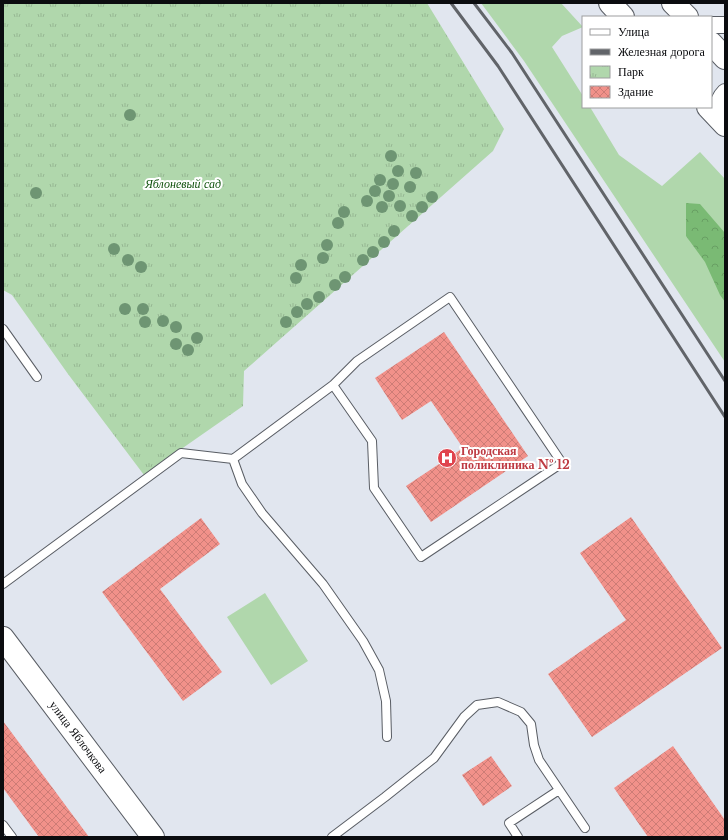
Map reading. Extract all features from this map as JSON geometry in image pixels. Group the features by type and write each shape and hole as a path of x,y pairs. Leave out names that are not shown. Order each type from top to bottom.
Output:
{"street":[{"path":"610,3 622,16"},
{"path":"712,25 725,25"},
{"path":"712,44 725,58"},
{"path":"725,92 720,98 718,106 720,117 725,124"},
{"path":"709,108 725,124"},
{"name":"улица Яблочкова","path":"3,638 153,837"}],"lane":[{"path":"3,584 181,453 234,459 332,385 357,361 450,298 562,463 421,557 374,488 372,441 332,385"},
{"path":"3,329 37,377"},
{"path":"234,459 242,484 258,507 323,584 363,641 378,670 386,701 387,737"},
{"path":"332,837 434,758 464,717 477,705 498,702 521,712 531,724 534,745 539,760 585,828"},
{"path":"518,837 509,823 559,790"},
{"path":"3,825 12,837"}],"green space":[{"name":"Яблоневый сад","path":"3,3 427,3 504,129 493,151 244,371 243,406 144,475 68,374 12,295 3,290"},
{"path":"481,3 561,3 582,27 562,36 552,47 582,94 582,108 591,108 619,155 662,186 700,152 725,179 725,362 524,61"},
{"path":"686,203 700,204 725,233 725,302 720,295 705,262 686,236"},
{"path":"265,593 308,661 271,685 227,617"}],"building":[{"path":"444,332 528,456 431,522 406,486 463,448 431,401 402,420 375,378"},
{"path":"631,517 722,648 592,737 548,674 626,620 580,553"},
{"path":"201,518 220,544 160,589 222,672 183,701 102,592"},
{"path":"3,721 89,837 39,837 33,829 3,788"},
{"path":"673,746 725,820 725,837 648,837 614,788"},
{"path":"491,756 512,786 483,806 462,775"}],"railway":[{"path":"451,3 498,66 725,417"},
{"path":"474,3 512,53 725,381"}],"place":[{"name":"Городская поликлиника № 12","path":"447,458"}]}
